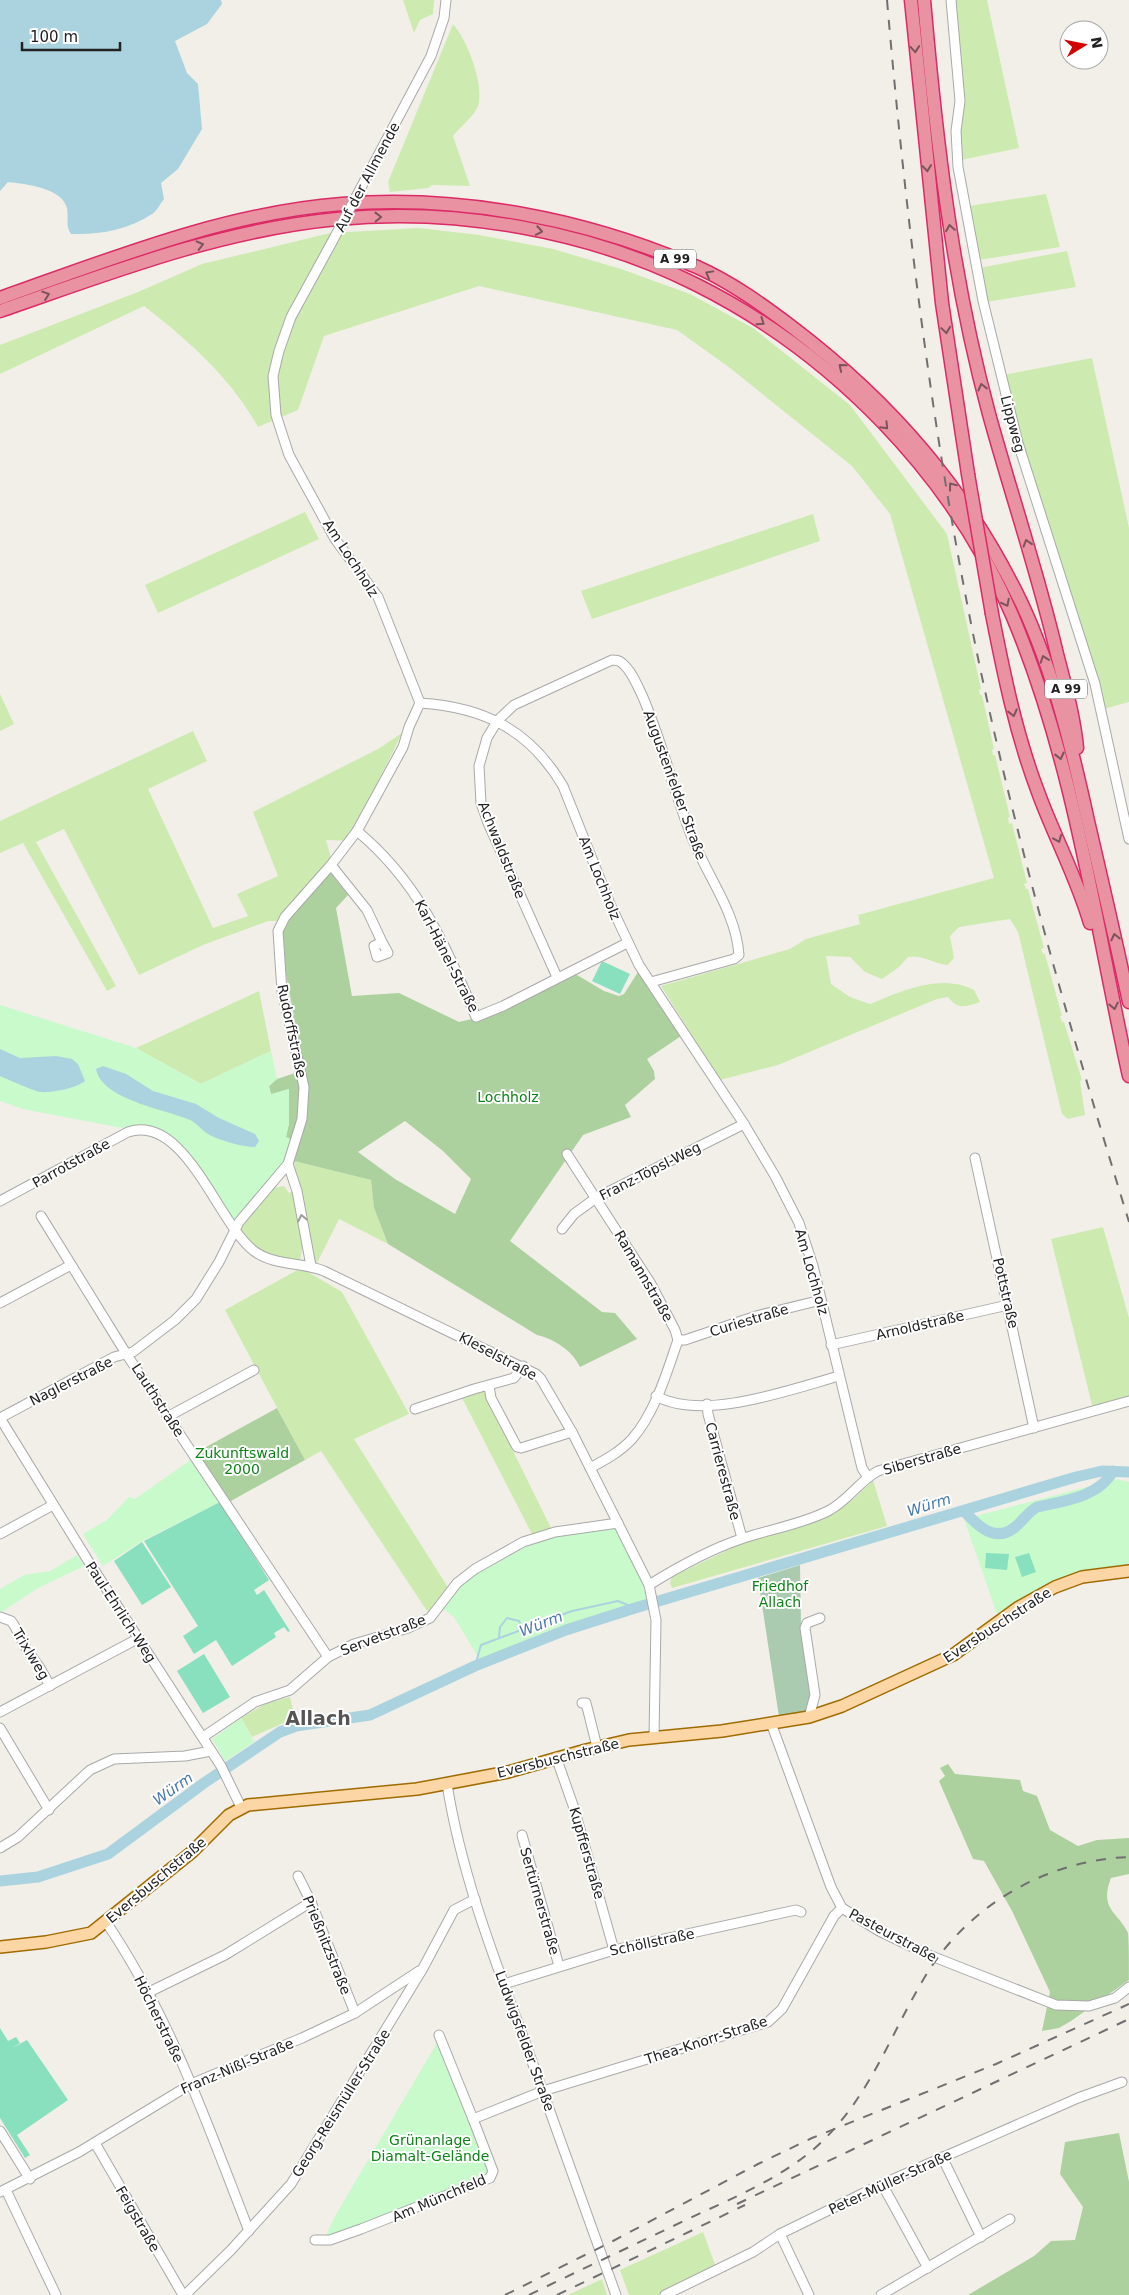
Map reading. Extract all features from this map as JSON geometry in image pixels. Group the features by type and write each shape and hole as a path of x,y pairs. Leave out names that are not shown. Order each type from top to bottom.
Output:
{"highway":[{"name":"A 99","path":"911,0 942,303 968,474 1007,689 1026,758 1104,958"},
{"name":"A 99","path":"924,0 942,180 965,314 989,412 1042,590 1066,686 1076,733 1081,790"},
{"name":"A 99","path":"0,298 192,233 279,212 341,204 417,202 478,206 554,220 627,242 699,268 757,301 812,342 868,390 910,432 954,487 988,538 1022,606 1055,693 1081,790 1129,1002"},
{"name":"A 99","path":"0,311 196,245 287,225 342,218 418,216 498,224 552,234 625,254 694,283 751,315 808,356 861,401 901,443 946,498 978,548 1014,620 1032,664 1057,742 1129,1076"}],"main road":[{"name":"Eversbuschstraße","path":"0,1947 82,1936 98,1929 192,1852 226,1818 241,1807 270,1801 396,1792 447,1784 508,1772 556,1757 598,1747 654,1737 722,1731 809,1717 842,1706 953,1655 1014,1610 1064,1583 1098,1574 1129,1571"}],"street":[{"name":"Auf der Allmende","path":"279,351 292,317 431,56 444,18 446,0"},
{"name":"Lippweg","path":"951,0 960,100 956,131 958,167 983,301 1018,443 1095,684 1129,839"},
{"name":"Am Lochholz","path":"279,351 273,376 274,399 276,415 290,455 335,539 378,596 420,703 470,710 498,720 531,745 549,765 563,786 627,943 744,1124 775,1176 806,1240 862,1468 867,1476"},
{"name":"Augustenfelder Straße","path":"498,720 514,705 612,660 619,660 624,664 632,677 662,744 690,834 732,921 739,955 734,959 651,982"},
{"name":"Rudorffstraße","path":"235,1230 248,1209 277,1180 288,1164 302,1119 304,1087 283,998 278,931 285,917 331,865 356,831 403,746 420,703"},
{"name":"Achwaldstraße","path":"498,720 487,738 479,766 481,803 557,977"},
{"name":"Karl-Hänel-Straße","path":"356,831 391,862 421,902 442,940 476,1017 503,1006 511,1005 532,995 536,988 627,943"},
{"path":"331,865 367,910 382,942"},
{"name":"Franz-Töpsl-Weg","path":"562,1229 574,1214 596,1198 744,1124"},
{"name":"Parrotstraße","path":"0,1201 128,1132 144,1131"},
{"name":"Kleselstraße","path":"144,1131 167,1139 183,1154 235,1230 250,1248 267,1258 311,1266 523,1366 541,1379 572,1432 649,1585 656,1620 654,1737"},
{"name":"Ramannstraße","path":"567,1154 654,1290 675,1330 678,1340"},
{"name":"Pottstraße","path":"975,1158 1034,1428"},
{"path":"288,1164 297,1191 311,1266"},
{"name":"Lauthstraße","path":"41,1216 128,1355 328,1657"},
{"name":"Naglerstraße","path":"0,1418 114,1358 128,1355 175,1320 196,1299 219,1262 235,1230"},
{"path":"0,1303 71,1265"},
{"name":"Curiestraße","path":"678,1340 685,1340 764,1314 821,1300"},
{"name":"Arnoldstraße","path":"831,1345 1008,1305"},
{"path":"590,1468 613,1455 632,1439 656,1396 678,1340"},
{"path":"415,1409 514,1378 523,1366"},
{"path":"169,1416 254,1370"},
{"path":"656,1396 685,1404 707,1404 774,1396 839,1376"},
{"path":"489,1386 491,1398 517,1447 521,1448 572,1432"},
{"name":"Siberstraße","path":"649,1585 692,1560 742,1538 785,1527 828,1511 850,1496 867,1476 890,1467 1129,1401"},
{"name":"Carrierestraße","path":"707,1404 708,1414 742,1538"},
{"name":"Paul-Ehrlich-Weg","path":"0,1418 226,1774 241,1807"},
{"path":"0,1534 53,1504"},
{"name":"Servetstraße","path":"202,1737 255,1702 290,1690 328,1657 354,1644 408,1628 430,1618 457,1583 474,1569 523,1542 556,1532 618,1523"},
{"name":"Trixlweg","path":"0,1617 11,1621 50,1686"},
{"path":"809,1717 816,1695 805,1628 807,1623 820,1618"},
{"path":"0,1712 139,1638"},
{"path":"582,1703 586,1702 598,1747"},
{"name":"Pasteurstraße","path":"771,1724 831,1887 842,1908 879,1931 929,1955 1056,2005 1089,2006 1115,1998 1129,1987"},
{"path":"0,1728 49,1810"},
{"path":"0,1848 18,1837 90,1770 114,1759 186,1756 211,1751"},
{"name":"Kupfferstraße","path":"556,1757 574,1808 614,1950"},
{"name":"Ludwigsfelder Straße","path":"447,1784 463,1859 475,1899 616,2295"},
{"name":"Sertürnerstraße","path":"522,1835 559,1966"},
{"name":"Prießnitzstraße","path":"298,1876 312,1902 355,2013"},
{"name":"Georg-Reismüller-Straße","path":"184,2295 249,2231 302,2168 422,1970 454,1910 475,1899"},
{"path":"147,1993 225,1955 312,1902"},
{"name":"Thea-Knorr-Straße","path":"543,2091 768,2022 782,2009 834,1916 842,1908"},
{"name":"Schöllstraße","path":"504,1984 614,1950 796,1910 801,1912"},
{"name":"Höcherstraße","path":"106,1922 147,1993 191,2084 249,2231"},
{"name":"Franz-Nißl-Straße","path":"3,2191 30,2179 95,2143 191,2084 302,2038 355,2013 422,1970"},
{"name":"Am Münchfeld","path":"315,2240 330,2240 490,2178 493,2172 439,2035"},
{"name":"Peter-Müller-Straße","path":"665,2295 753,2252 780,2234 882,2184 1078,2098 1122,2082"},
{"path":"473,2119 543,2091"},
{"path":"0,2131 30,2179"},
{"name":"Feigstraße","path":"95,2143 184,2295"},
{"path":"942,2157 981,2237"},
{"path":"882,2184 928,2268"},
{"path":"3,2191 56,2295"},
{"path":"881,2295 1010,2219"},
{"path":"780,2234 808,2295"}],"green space":[{"path":"403,0 434,0 433,14 420,20 414,33"},
{"path":"955,0 987,0 1019,148 961,160 960,131 963,105"},
{"path":"453,24 469,51 479,87 480,97 476,110 453,136 470,186 432,185 428,188 390,192 388,182"},
{"path":"1046,194 1060,247 979,260 969,206"},
{"path":"419,228 479,235 553,249 621,269 690,294 753,328 850,405 947,534 981,689 979,690 980,695 982,695 994,749 992,750 993,755 995,755 1010,817 1008,818 1009,824 1012,823 1027,883 1024,884 1026,889 1028,889 1044,948 1041,949 1043,954 1045,954 1062,1016 1060,1016 1062,1022 1064,1022 1082,1080 1080,1081 1085,1115 1068,1119 1062,1114 1018,932 1010,919 959,927 950,936 954,958 948,965 919,957 908,957 899,967 882,979 865,972 850,957 826,956 831,984 850,997 870,1004 908,989 948,983 974,990 980,1002 959,1006 948,997 937,999 778,1065 720,1080 661,986 790,949 806,939 860,924 858,915 994,878 890,514 852,466 730,368 677,330 479,286 324,336 298,410 258,427 222,376 177,332 144,306 0,374 0,345 138,292 202,264 330,233"},
{"path":"1067,251 1076,287 987,302 979,268"},
{"path":"1092,358 1129,528 1129,702 1104,709 1095,667 1034,483 1003,375"},
{"path":"305,512 319,539 158,613 145,585"},
{"path":"813,514 820,541 592,619 581,591"},
{"path":"0,694 14,724 0,731"},
{"path":"193,731 207,761 148,789 213,928 248,916 237,894 278,876 253,812 378,749 402,733 358,823 355,841 326,840 332,861 277,921 268,921 203,945 139,975 64,829 36,842 116,986 107,991 23,843 0,853 0,821"},
{"name":"Lochholz","path":"329,871 348,895 336,908 352,996 399,993 459,1022 489,1015 572,972 604,991 619,996 624,994 638,972 681,1036 647,1059 654,1071 655,1079 625,1105 631,1117 583,1135 510,1241 602,1312 615,1313 637,1339 580,1367 572,1355 562,1346 550,1339 537,1335 388,1244 374,1208 371,1180 294,1161 298,1143 286,1137 289,1123 289,1089 271,1095 269,1086 277,1079 304,1070 282,953 282,929","holes":["405,1121 443,1151 471,1179 455,1214 395,1179 358,1152"]},
{"path":"602,961 630,974 620,994 592,981"},
{"path":"259,991 271,1051 201,1084 136,1048"},
{"path":"0,1005 136,1048 201,1084 271,1051 277,1079 269,1086 271,1094 289,1089 289,1123 286,1137 293,1141 285,1164 235,1226 184,1150 165,1135 151,1132 127,1131 122,1128 23,1109 0,1101"},
{"path":"294,1161 371,1180 374,1208 388,1244 339,1219 317,1263 311,1259"},
{"path":"284,1186 289,1193 293,1191 303,1243 300,1261 280,1258 265,1253 252,1245 237,1231 273,1188"},
{"path":"1103,1227 1129,1318 1129,1397 1093,1409 1051,1239"},
{"path":"301,1268 342,1292 409,1414 354,1439 449,1589 429,1614 321,1451 305,1460 225,1310"},
{"path":"483,1390 552,1530 533,1536 461,1396"},
{"name":"Zukunftswald 2000","path":"277,1408 305,1460 229,1502 197,1452"},
{"path":"192,1459 220,1502 144,1540 103,1566 83,1534 107,1520 129,1497 135,1499"},
{"path":"1117,1479 1129,1482 1129,1566 1085,1571 1021,1599 997,1614 964,1519"},
{"path":"873,1480 887,1526 672,1588 670,1583 672,1577 742,1543 831,1515 856,1497"},
{"path":"220,1502 269,1580 254,1590 257,1595 264,1590 290,1631 288,1632 284,1627 274,1633 276,1637 232,1666 216,1640 194,1654 183,1636 198,1626 144,1541"},
{"path":"618,1526 648,1590 649,1604 582,1623 481,1662 454,1617 442,1608 461,1584 476,1572 528,1542 552,1534"},
{"path":"142,1542 171,1587 142,1605 114,1561"},
{"path":"986,1553 1009,1554 1007,1570 985,1568"},
{"path":"1029,1553 1036,1572 1022,1577 1015,1557"},
{"path":"77,1555 84,1566 38,1588 0,1613 0,1589 24,1575 50,1571"},
{"name":"Friedhof Allach","path":"800,1565 801,1626 814,1696 805,1713 779,1717 758,1578"},
{"path":"204,1654 230,1697 203,1713 177,1671"},
{"path":"290,1697 295,1718 252,1737 241,1718 265,1704"},
{"path":"241,1718 254,1742 225,1761 212,1739"},
{"path":"948,1764 955,1774 1020,1780 1023,1791 1037,1796 1050,1830 1078,1846 1097,1840 1129,1838 1129,1874 1111,1878 1107,1897 1111,1909 1128,1933 1129,1980 1059,2028 1042,2031 1050,1992 1012,1911 984,1861 973,1859 939,1781 945,1776 940,1768"},
{"path":"0,2028 8,2041 16,2037 20,2043 12,2048 27,2040 68,2100 17,2135 30,2155 25,2158 0,2118"},
{"name":"Grünanlage Diamalt-Gelände","path":"437,2043 489,2171 487,2176 330,2237 326,2235 334,2218"},
{"path":"1119,2133 1129,2182 1129,2295 968,2295 1034,2256 1051,2241 1075,2240 1083,2207 1060,2174 1065,2142"},
{"path":"703,2232 716,2267 660,2295 629,2295 620,2270"},
{"path":"602,2279 607,2295 568,2295"}],"water":[{"path":"0,0 221,0 222,4 207,24 175,41 187,73 198,84 202,129 178,169 161,183 164,199 152,214 123,228 92,234 71,234 68,225 67,208 64,201 58,196 42,188 8,182 0,191"},
{"path":"0,1049 20,1058 56,1056 72,1059 78,1064 85,1081 76,1086 58,1091 40,1092 33,1090 0,1076"},
{"path":"103,1066 126,1074 153,1091 196,1104 219,1118 255,1134 259,1141 255,1147 224,1141 203,1131 190,1120 122,1096 101,1080 96,1069"}],"waterway":[{"name":"Würm","path":"0,1881 38,1877 108,1854 204,1783 280,1732 296,1726 370,1715 475,1666 566,1630 635,1608 1076,1477 1102,1471 1129,1472"},
{"path":"964,1511 974,1522 986,1530 1000,1534 1014,1528 1037,1507 1069,1500 1099,1487 1113,1471"},
{"path":"475,1666 481,1645 572,1611 618,1601 635,1608"},
{"path":"499,1637 500,1627 507,1618 519,1621 523,1628"}],"railway":[{"path":"887,0 912,248 934,413 947,495 978,658 1010,801 1047,942 1129,1222"},
{"path":"529,2295 739,2195 801,2159 834,2129 865,2088 926,1975 964,1927 1013,1891 1040,1877 1098,1860 1129,1857"},
{"path":"505,2295 812,2138 996,2064 1129,2004"},
{"path":"737,2204 1129,2019"},
{"path":"557,2295 745,2205"}],"district":[{"name":"Allach","path":"318,1718"}]}
